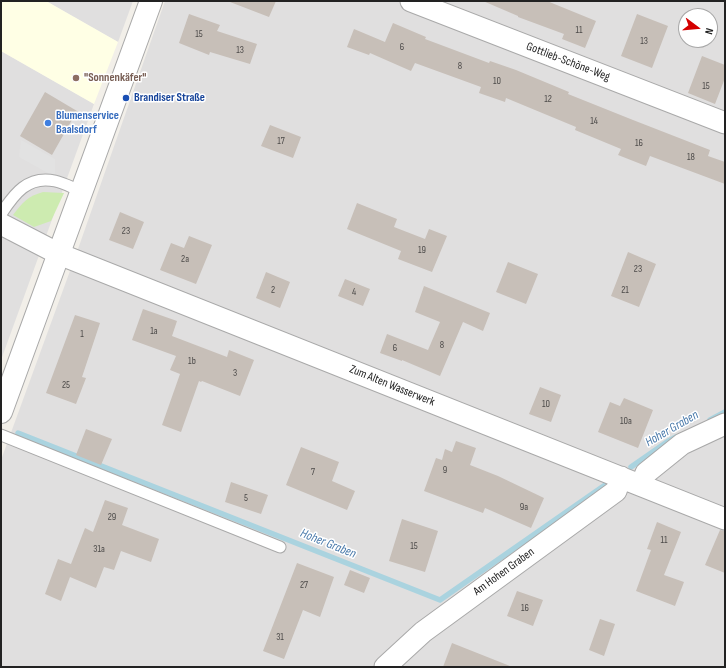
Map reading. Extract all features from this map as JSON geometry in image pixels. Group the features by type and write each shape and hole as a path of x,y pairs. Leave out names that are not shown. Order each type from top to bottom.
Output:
{"street":[{"path":"1,412 151,1"},
{"name":"Gottlieb-Schöne-Weg","path":"410,1 725,123"},
{"name":"Zum Alten Wasserwerk","path":"1,224 59,254 725,519"},
{"path":"641,485 646,473 682,444 725,424"},
{"name":"Am Hohen Graben","path":"385,667 423,632 616,490 621,477"}],"lane":[{"path":"1,214 13,196 36,180 55,181 81,191"},
{"path":"1,435 280,547"}],"shaded area":[{"name":"\"Sonnenkäfer\"","path":"1,1 46,1 118,42 94,104 1,51"},
{"path":"46,1 133,1 118,42"},
{"path":"165,1 725,1 725,667 1,667 1,460 78,249"},
{"path":"1,51 94,104 1,360"},
{"path":"21,140 55,159 55,177 19,157"}],"green space":[{"path":"43,192 64,193 51,221 34,227 13,215 26,200"}],"building":[{"path":"230,1 276,1 269,17"},
{"path":"483,1 547,1 596,21 585,48 562,39 564,34 518,17"},
{"path":"189,14 220,25 217,31 257,44 250,64 210,52 209,55 179,43"},
{"path":"637,14 668,26 652,68 621,56"},
{"path":"393,23 426,37 425,39 489,63 490,61 516,70 569,92 568,94 710,150 708,156 725,162 725,184 650,156 646,166 618,155 621,149 575,130 576,127 506,98 505,102 479,93 481,87 415,63 411,71 370,53 369,55 347,47 354,29 385,42"},
{"path":"702,56 725,65 725,78 715,104 688,93"},
{"name":"Blumenservice Baalsdorf","path":"45,92 77,111 52,155 20,136"},
{"path":"270,125 301,137 293,158 261,146"},
{"path":"357,203 397,219 394,227 425,239 429,229 447,236 432,272 398,259 401,251 347,229"},
{"path":"120,212 144,222 133,249 109,240"},
{"path":"189,236 212,245 196,284 160,270 171,243 184,248"},
{"path":"628,252 656,264 639,307 611,296"},
{"path":"508,262 538,274 526,304 496,292"},
{"path":"266,272 290,282 280,308 256,298"},
{"path":"345,279 370,289 363,306 338,296"},
{"path":"424,286 490,313 483,331 463,322 440,376 402,360 380,353 387,334 428,350 440,322 415,312"},
{"path":"143,309 177,321 172,336 227,357 229,350 254,360 240,396 199,381 181,432 162,425 180,374 170,370 176,356 132,340"},
{"path":"75,315 100,323 82,377 86,378 76,404 46,393"},
{"path":"540,387 561,395 551,422 529,414"},
{"path":"624,398 653,410 638,448 598,432 610,402 620,406"},
{"path":"86,429 112,439 101,465 76,455"},
{"path":"456,441 476,448 470,465 498,476 544,498 531,528 485,508 483,513 424,491 436,458 442,460 445,449 452,452"},
{"path":"301,447 339,462 332,481 355,491 347,510 286,485"},
{"path":"231,482 268,495 261,514 225,502"},
{"path":"105,500 128,508 122,525 159,539 151,562 121,551 114,570 104,567 96,588 70,577 61,601 45,594 58,559 71,564 85,528 93,532"},
{"path":"402,519 438,531 425,572 389,561"},
{"path":"657,522 681,532 664,575 684,582 675,606 636,591 651,550 647,549"},
{"path":"720,530 725,531 725,573 705,565"},
{"path":"297,563 334,577 320,617 303,610 284,659 263,651"},
{"path":"350,570 370,578 364,593 344,585"},
{"path":"517,591 543,600 533,626 507,616"},
{"path":"600,619 615,624 604,656 589,650"},
{"path":"452,643 510,666 510,667 443,667"}],"waterway":[{"name":"Hoher Graben","path":"710,420 725,412"},
{"name":"Hoher Graben","path":"18,433 440,600 608,483"},
{"name":"Hoher Graben","path":"631,467 676,437"}],"place":[{"name":"\"Sonnenkäfer\"","path":"76,78"},
{"name":"Brandiser Straße","path":"126,98"},
{"name":"Blumenservice Baalsdorf","path":"48,123"}]}
